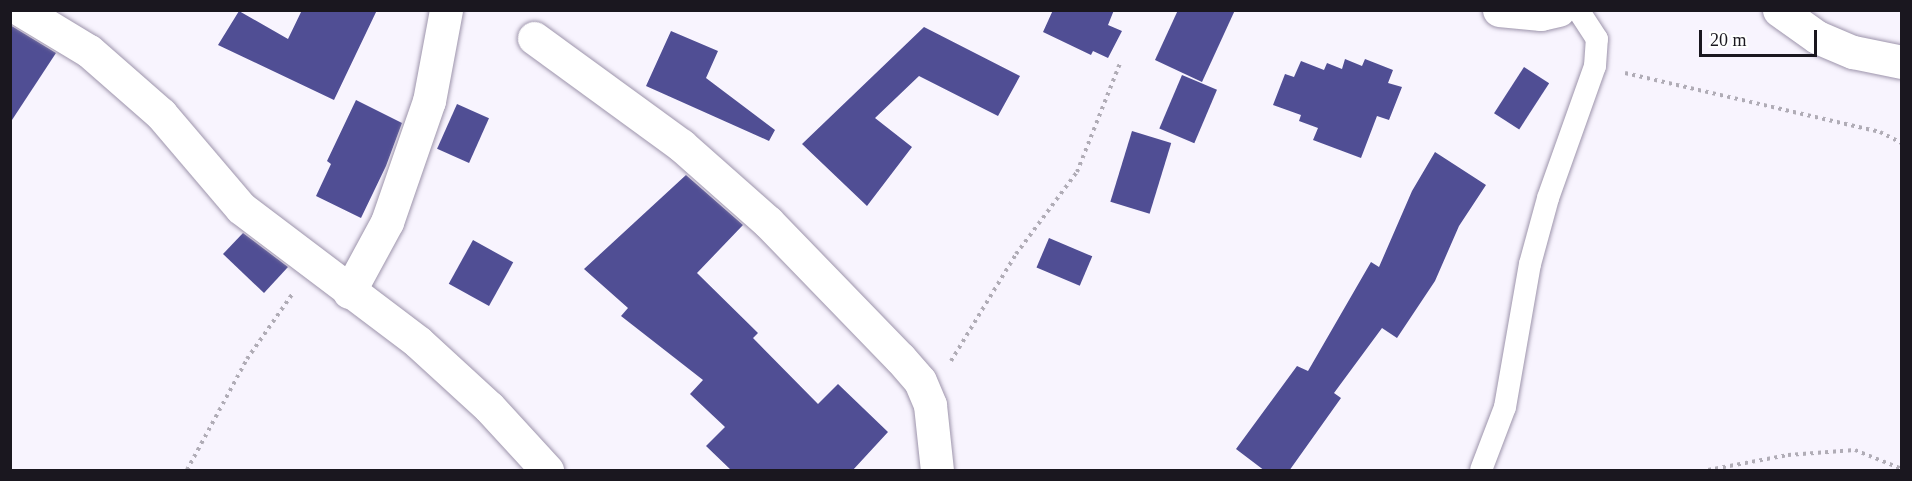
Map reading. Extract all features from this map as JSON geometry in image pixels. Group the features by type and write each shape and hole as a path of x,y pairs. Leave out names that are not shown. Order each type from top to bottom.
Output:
{"street":[{"path":"21,10 89,51 161,114 241,208 312,265 418,342 489,407 547,471"},
{"path":"349,292 387,222 429,102 446,10"},
{"path":"1498,10 1541,14 1559,10"},
{"path":"1779,10 1817,37 1853,52 1902,62"},
{"path":"534,38 681,145 768,222 900,358 920,381 930,405 937,471"}],"lane":[{"path":"1481,471 1505,407 1530,264 1548,198 1595,66 1597,39 1578,10"}],"path":[{"path":"930,405 953,358 1016,254 1077,172 1121,61"},
{"path":"1595,66 1880,132 1902,143"},
{"path":"188,471 247,359 312,265"},
{"path":"1708,471 1788,455 1855,450 1902,469"}],"building":[{"path":"302,10 377,10 334,100 218,45 239,11 288,39"},
{"path":"1053,10 1114,10 1108,25 1122,31 1108,58 1093,51 1091,55 1043,32"},
{"path":"1178,10 1235,10 1202,82 1155,60"},
{"path":"10,25 56,53 10,123"},
{"path":"924,27 1020,76 998,116 919,76 875,118 912,147 867,206 802,144"},
{"path":"671,31 718,51 706,78 775,130 769,141 646,86"},
{"path":"1345,59 1362,66 1365,59 1393,70 1388,83 1402,87 1389,120 1377,116 1361,158 1313,140 1318,128 1299,121 1301,115 1273,105 1285,74 1294,77 1301,61 1324,70 1327,63 1342,69"},
{"path":"1524,67 1549,83 1519,129 1494,113"},
{"path":"1182,75 1217,90 1194,143 1159,128"},
{"path":"356,100 402,123 386,166 361,218 316,196 331,164 327,161"},
{"path":"457,104 489,118 469,163 437,149"},
{"path":"1132,131 1171,143 1150,214 1110,202"},
{"path":"1435,152 1486,185 1459,226 1435,281 1397,338 1382,328 1334,393 1341,398 1289,471 1265,471 1236,449 1297,366 1308,371 1371,262 1379,267 1412,191"},
{"path":"686,175 743,225 697,273 758,333 753,338 818,404 838,384 888,432 852,471 732,471 706,446 725,427 690,394 703,380 621,316 628,308 584,269"},
{"path":"243,233 288,267 264,293 223,254"},
{"path":"1049,238 1092,256 1080,286 1036,267"},
{"path":"473,240 513,262 489,306 449,284"}]}
